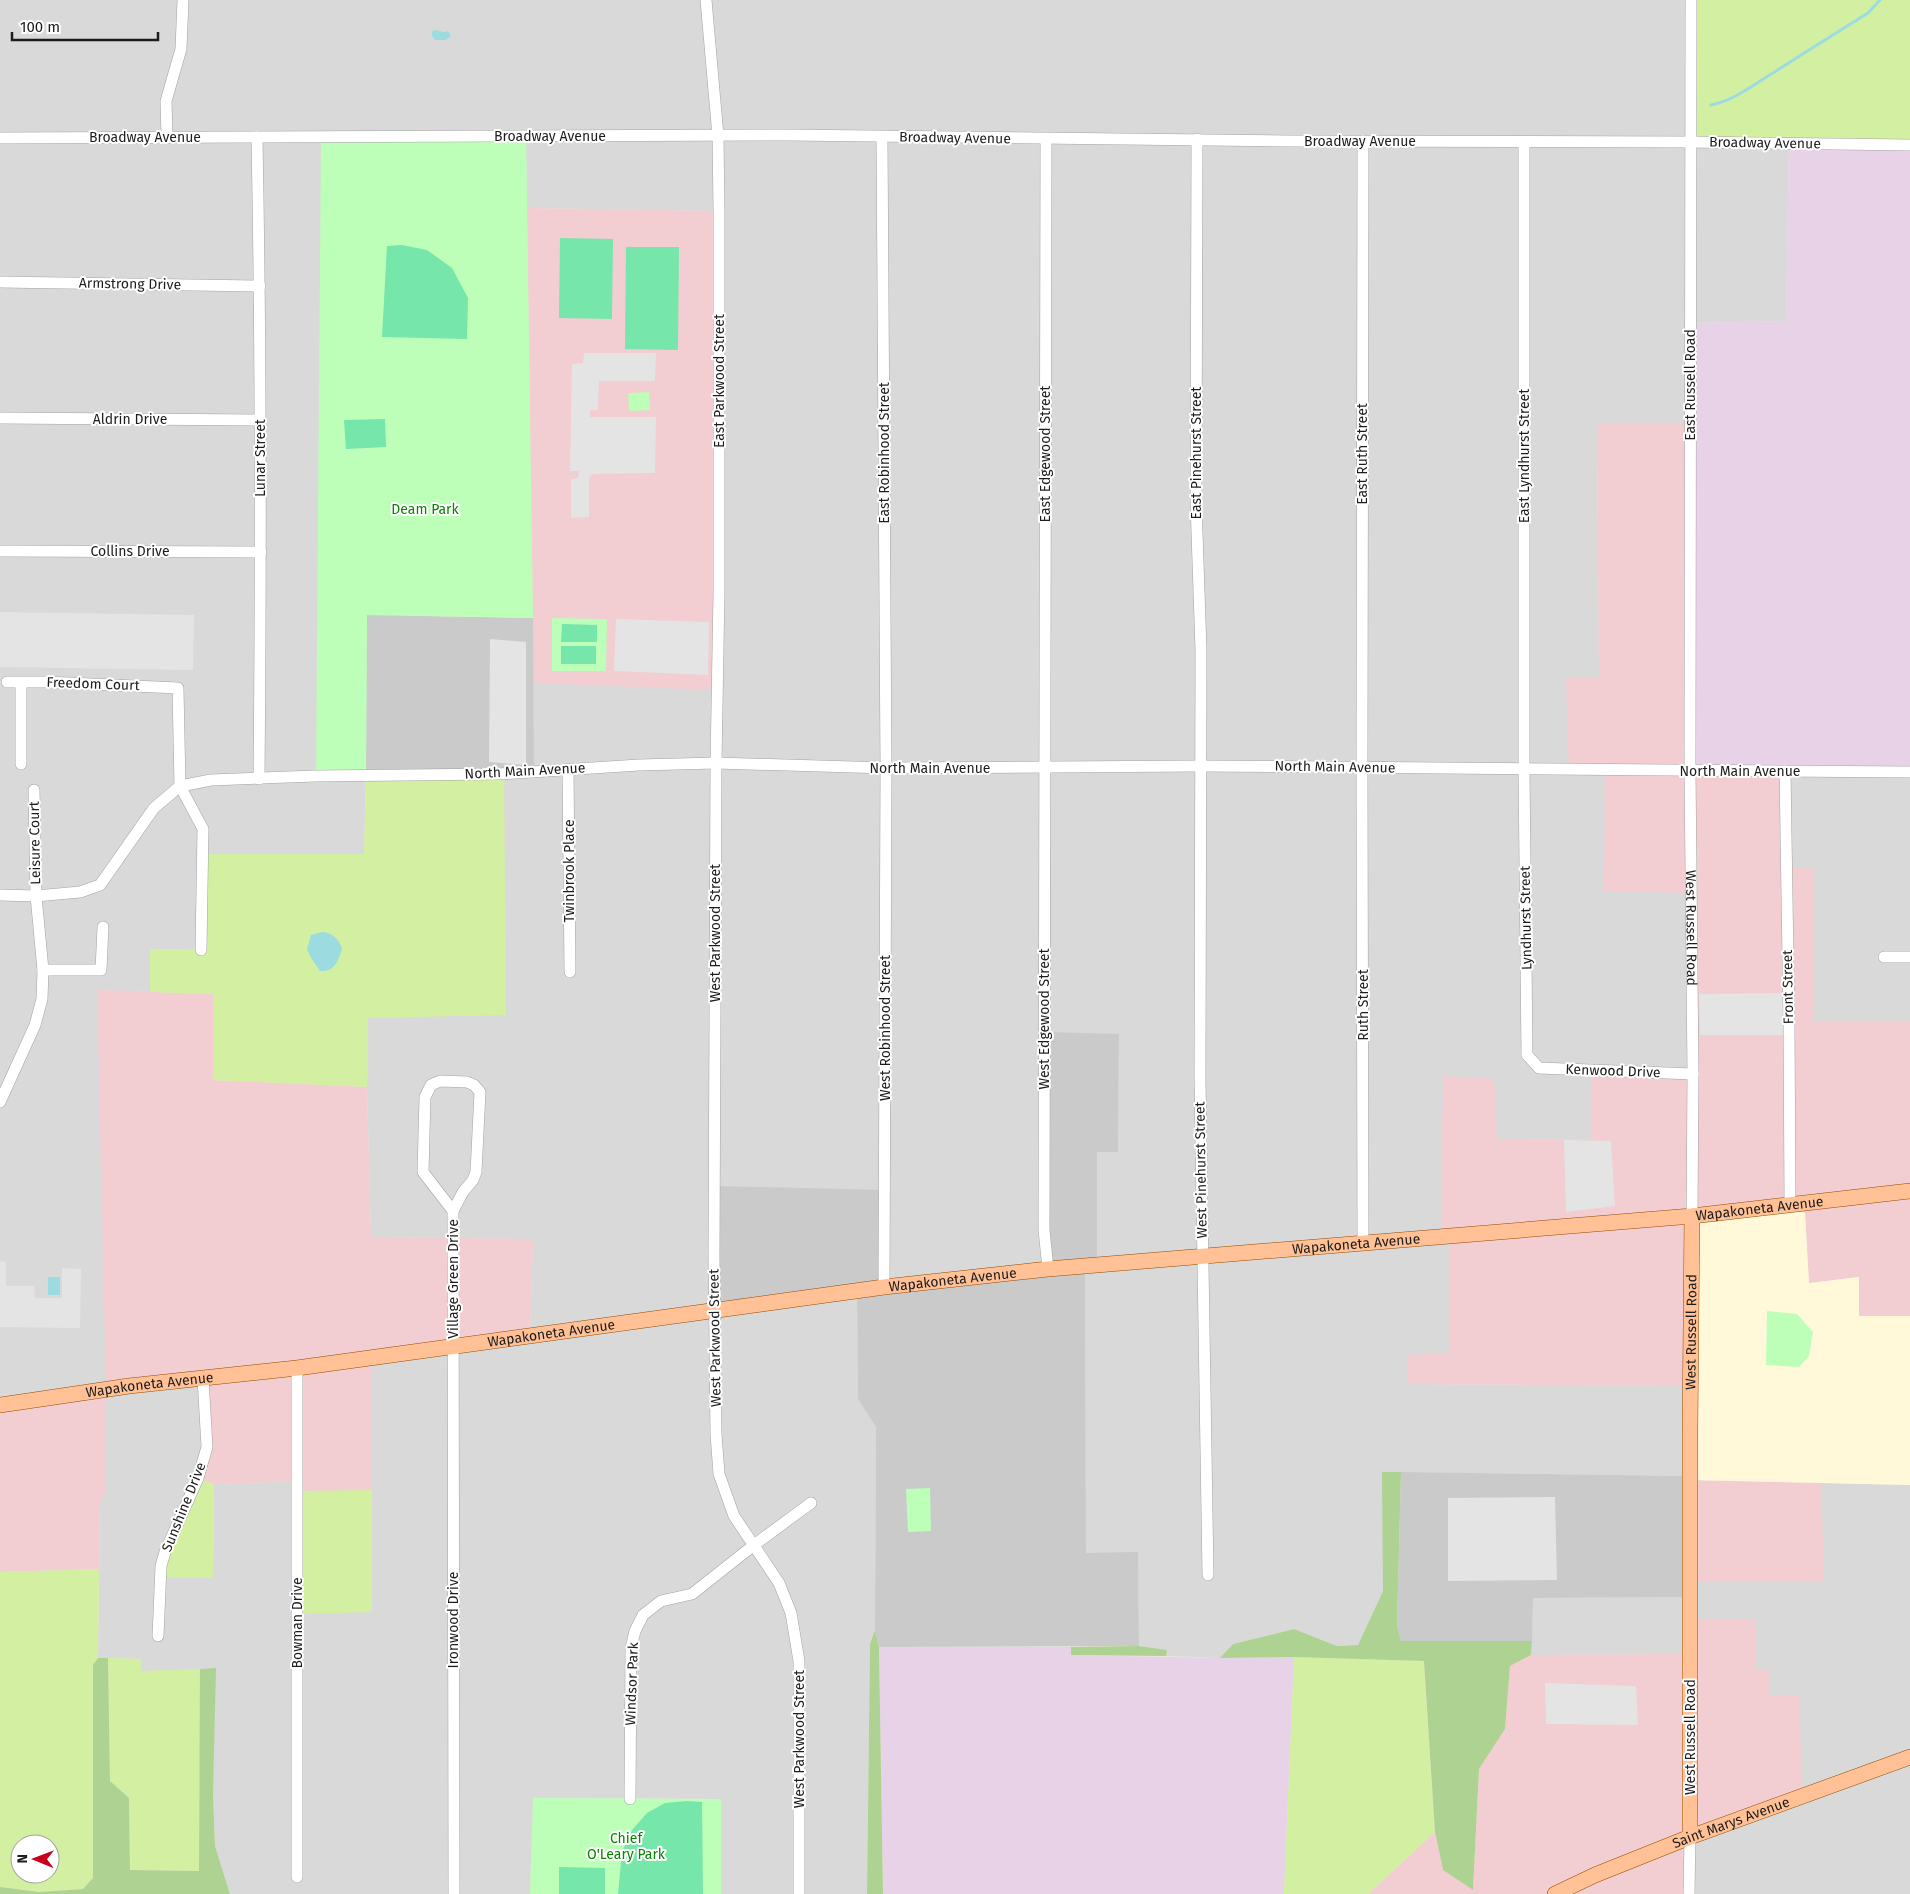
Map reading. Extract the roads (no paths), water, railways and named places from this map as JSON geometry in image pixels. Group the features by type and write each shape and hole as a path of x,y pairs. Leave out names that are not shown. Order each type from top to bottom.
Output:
{"main road":[{"name":"Wapakoneta Avenue","path":"0,1404 129,1386 297,1368 636,1323 714,1310 1048,1269 1692,1216 1910,1191"},
{"name":"West Russell Road","path":"1690,1837 1692,1216"},
{"name":"Saint Marys Avenue","path":"1555,1894 1595,1875 1690,1837 1910,1758"}],"street":[{"path":"167,136 166,101 181,50 183,0"},
{"name":"East Parkwood Street","path":"706,0 718,136 720,367 716,763"},
{"name":"East Russell Road","path":"1690,770 1691,0"},
{"name":"Broadway Avenue","path":"0,138 167,136 718,136 1198,139 1290,142 1363,140 1910,144"},
{"name":"Lunar Street","path":"257,137 260,286 261,552 258,779"},
{"name":"East Robinhood Street","path":"882,137 886,768"},
{"name":"East Edgewood Street","path":"1045,768 1046,139"},
{"name":"East Pinehurst Street","path":"1198,139 1196,503 1201,650 1200,766"},
{"name":"East Ruth Street","path":"1362,768 1363,140"},
{"name":"East Lyndhurst Street","path":"1524,142 1524,770"},
{"name":"Armstrong Drive","path":"0,282 260,286"},
{"name":"Aldrin Drive","path":"0,418 260,420"},
{"name":"Collins Drive","path":"0,551 261,552"},
{"name":"Freedom Court","path":"7,682 178,688 180,786"},
{"path":"21,683 21,764"},
{"name":"North Main Avenue","path":"0,895 36,896 80,892 100,885 154,808 180,786 211,780 716,763 886,768 1200,766 1910,772"},
{"name":"West Parkwood Street","path":"716,763 714,1310 716,1434 720,1474 734,1516 780,1583 792,1613 799,1661 799,1894"},
{"name":"West Pinehurst Street","path":"1200,766 1200,1079 1208,1575"},
{"name":"West Robinhood Street","path":"884,1288 886,768"},
{"name":"West Edgewood Street","path":"1045,768 1044,1230 1048,1269"},
{"name":"Ruth Street","path":"1362,768 1363,1243"},
{"name":"Twinbrook Place","path":"568,769 570,972"},
{"name":"Lyndhurst Street","path":"1524,770 1527,1055 1535,1063"},
{"name":"West Russell Road","path":"1690,770 1693,1074 1692,1216"},
{"name":"Front Street","path":"1785,771 1790,1022 1790,1204"},
{"path":"180,786 203,829 201,950"},
{"name":"Leisure Court","path":"0,1102 35,1025 42,998 43,970 36,896 34,790"},
{"path":"43,970 100,970 103,927"},
{"path":"1884,957 1910,957"},
{"name":"Kenwood Drive","path":"1535,1063 1540,1068 1693,1074"},
{"name":"Village Green Drive","path":"453,1211 423,1172 425,1097 431,1085 440,1081 466,1082 474,1085 480,1092 476,1172 453,1211 453,1347"},
{"name":"Ironwood Drive","path":"453,1347 454,1894"},
{"name":"Bowman Drive","path":"297,1368 297,1877"},
{"name":"Sunshine Drive","path":"158,1636 161,1566 165,1552 198,1478 207,1447 203,1378"},
{"name":"Windsor Park","path":"630,1799 631,1648 635,1631 643,1615 661,1601 692,1594 811,1503"},
{"name":"West Russell Road","path":"1689,1894 1690,1837"}],"water":[{"path":"434,30 448,31 451,36 446,40 435,40 432,36"},
{"path":"322,932 335,937 342,949 335,965 325,971 320,971 307,949 311,935"},
{"path":"48,1277 60,1277 60,1295 48,1295"}],"waterway":[{"path":"1711,105 1727,100 1750,87 1868,13 1880,0"}],"park label":[{"name":"Deam Park","path":"425,509"},
{"name":"Chief O'Leary Park","path":"626,1846"}]}
